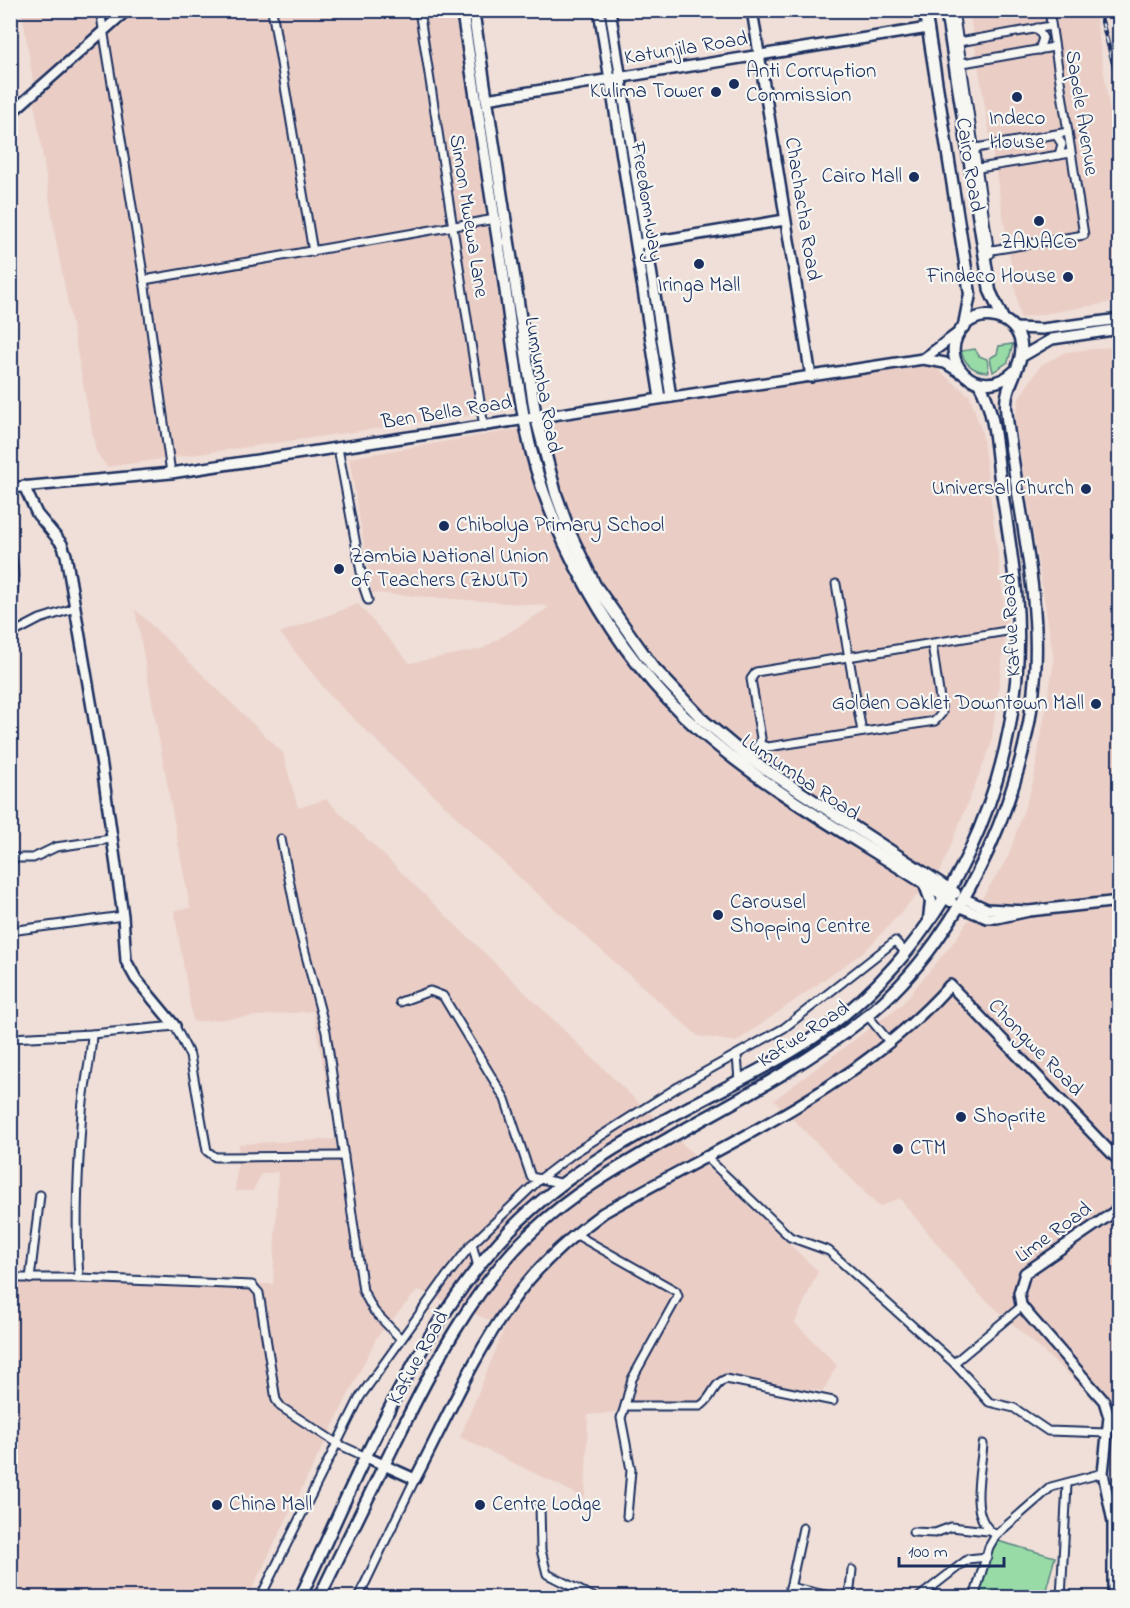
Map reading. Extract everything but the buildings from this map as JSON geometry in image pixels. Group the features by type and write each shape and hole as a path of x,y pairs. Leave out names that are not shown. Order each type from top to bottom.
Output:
{"main road":[{"name":"Lumumba Road","path":"462,10 524,420 547,498 563,538 608,621 664,693 698,729 926,885 960,902"},
{"name":"Lumumba Road","path":"473,10 536,418 560,504 596,585 652,667 744,760 938,881 948,894"},
{"name":"Cairo Road","path":"925,10 970,294 961,329"},
{"name":"Cairo Road","path":"946,10 980,201 990,291 1003,319"},
{"path":"949,159 960,163 972,152"},
{"path":"952,178 962,171 975,171"},
{"path":"986,315 1003,319 1014,328 1020,339 1021,357 1016,370 999,382 979,383 965,376 957,365 955,356 961,329 986,315"},
{"name":"Kafue Road","path":"319,1598 450,1337 506,1261 530,1233 562,1205 600,1178 809,1059 868,1016 908,975 960,902 986,855 1012,792 1028,731 1035,676 1033,588 1006,401 1016,370"},
{"name":"Kafue Road","path":"300,1598 366,1457 437,1327 478,1267 508,1232 560,1183 629,1140 795,1050 831,1023 888,974 948,894 961,869 1000,773 1018,675 1019,629 994,436 986,397 979,383"},
{"path":"938,881 946,880 961,869"},
{"path":"926,885 932,901 927,925"}],"street":[{"path":"100,10 144,280 171,473"},
{"path":"10,114 127,10"},
{"path":"272,10 313,252"},
{"name":"Simon Mwewa Lane","path":"419,10 484,426"},
{"name":"Freedom Way","path":"599,10 635,245 666,398"},
{"name":"Freedom Way","path":"610,10 636,176 666,398"},
{"name":"Chachacha Road","path":"752,10 811,377"},
{"path":"954,10 963,63 962,90"},
{"name":"Sapele Avenue","path":"992,250 1084,235 1049,10"},
{"path":"959,42 1051,26"},
{"name":"Katunjila Road","path":"486,99 928,28"},
{"path":"1036,28 1043,38 1039,50"},
{"path":"963,63 1054,47"},
{"path":"972,152 1068,132"},
{"path":"1056,135 1062,144 1059,155"},
{"path":"975,171 1071,153"},
{"path":"624,178 636,176"},
{"path":"980,201 992,250 986,265"},
{"path":"144,280 495,219"},
{"path":"635,245 785,220"},
{"path":"1014,328 1042,328 1119,319"},
{"name":"Ben Bella Road","path":"923,359 961,329"},
{"path":"1021,357 1052,339 1119,329"},
{"name":"Ben Bella Road","path":"10,488 171,473 923,359 945,363 965,376"},
{"path":"338,448 368,600"},
{"path":"24,486 37,514 62,544 88,677 123,916 124,954 128,968 175,1026 190,1056 207,1151 210,1155 344,1156"},
{"path":"10,552 15,564 11,601 12,633 40,619 75,608"},
{"path":"836,584 862,732"},
{"path":"744,760 759,744 761,738 753,674 1019,629"},
{"path":"759,744 768,747 935,721 942,713 932,644"},
{"path":"10,858 33,858 56,847 111,839"},
{"path":"281,839 299,929 326,1032 363,1291 374,1311 401,1339"},
{"path":"960,902 977,915 997,918 1029,911 1119,901"},
{"path":"10,931 123,916"},
{"path":"261,1598 360,1397 472,1244 540,1179 609,1130 678,1087 784,1028 895,941 905,952"},
{"name":"Chongwe Road","path":"890,1043 931,1006 950,985 1119,1162"},
{"path":"400,1002 430,991 443,996 505,1099 531,1177 560,1183"},
{"path":"358,1598 415,1479 491,1332 513,1299 575,1234 603,1213 819,1093 890,1043 868,1016"},
{"path":"10,1038 92,1034 175,1026"},
{"path":"79,1278 76,1230 78,1172 83,1100 91,1063 92,1034"},
{"path":"737,1056 739,1080"},
{"path":"705,1156 790,1237 829,1251 954,1363 989,1402 1014,1408 1048,1431 1108,1433"},
{"path":"30,1279 40,1195"},
{"name":"Lime Road","path":"1022,1306 1019,1293 1025,1273 1119,1208"},
{"path":"575,1234 676,1291 678,1296 632,1379 621,1418 631,1470 627,1516"},
{"path":"472,1244 478,1267"},
{"path":"10,1278 79,1278 252,1285 259,1293 276,1400 281,1407 338,1444 415,1479"},
{"path":"954,1363 1022,1306 1104,1401 1109,1417 1103,1473 1115,1509 1113,1598"},
{"path":"625,1406 700,1406 705,1403 718,1383 726,1380 833,1401"},
{"path":"1109,1417 1119,1422"},
{"path":"983,1444 978,1507 981,1522 993,1533"},
{"path":"974,1598 993,1533 1046,1490 1103,1473"},
{"path":"1061,1598 1067,1484"},
{"path":"540,1505 541,1550 547,1574 595,1598"},
{"path":"913,1532 935,1533 958,1527 993,1533"},
{"path":"788,1598 803,1528"},
{"path":"918,1598 968,1559 987,1557"},
{"path":"849,1598 852,1570"},
{"path":"790,1587 839,1598"}],"shaded area":[{"path":"22,11 96,11 98,27 39,82 33,82"},
{"path":"127,11 456,11 515,409 107,467 96,452 56,241 33,94"},
{"path":"969,11 1095,11 1119,174 1119,301 1020,318"},
{"path":"1119,346 1119,1420 977,1292 899,1198 879,1207 774,1100 902,1004 956,939 1008,857 1033,782 1054,661 1015,420 1019,398 1041,365 1066,352"},
{"path":"925,359 970,396 982,432 1007,625 991,745 941,870 866,950 736,1042 698,1036 523,881 332,698 280,633 358,604 410,663 482,649 548,608 547,606 372,593 349,458"},
{"path":"135,609 283,753 298,808 326,799 637,1101 818,1271 795,1323 837,1365 823,1391 719,1379 703,1403 588,1415 585,1498 460,1437 505,1327 418,1290 377,1337 248,1597 11,1598 11,1281 273,1284 278,1172 261,1174 253,1191 235,1191 239,1144 337,1139 313,1011 193,1022 174,910 190,908"}],"green space":[{"path":"1013,344 1008,362 993,372 990,358 997,354 999,346"},
{"path":"975,349 979,356 987,359 989,372 975,369 965,360 961,351"},
{"path":"994,1540 1055,1557 1044,1597 978,1598"}],"railway":[{"path":"1099,10 1120,89"}],"place":[{"name":"Anti Corruption Commission","path":"734,84"},
{"name":"Kulima Tower","path":"716,92"},
{"name":"Indeco House","path":"1017,97"},
{"name":"Cairo Mall","path":"914,177"},
{"name":"ZANACO","path":"1039,221"},
{"name":"Iringa Mall","path":"699,264"},
{"name":"Findeco House","path":"1068,277"},
{"name":"Universal Church","path":"1086,489"},
{"name":"Chibolya Primary School","path":"444,526"},
{"name":"Zambia National Union of Teachers (ZNUT)","path":"339,569"},
{"name":"Golden Oaklet Downtown Mall","path":"1096,704"},
{"name":"Carousel Shopping Centre","path":"718,915"},
{"name":"Shoprite","path":"961,1117"},
{"name":"CTM","path":"898,1149"},
{"name":"China Mall","path":"217,1505"},
{"name":"Centre Lodge","path":"480,1505"}]}
